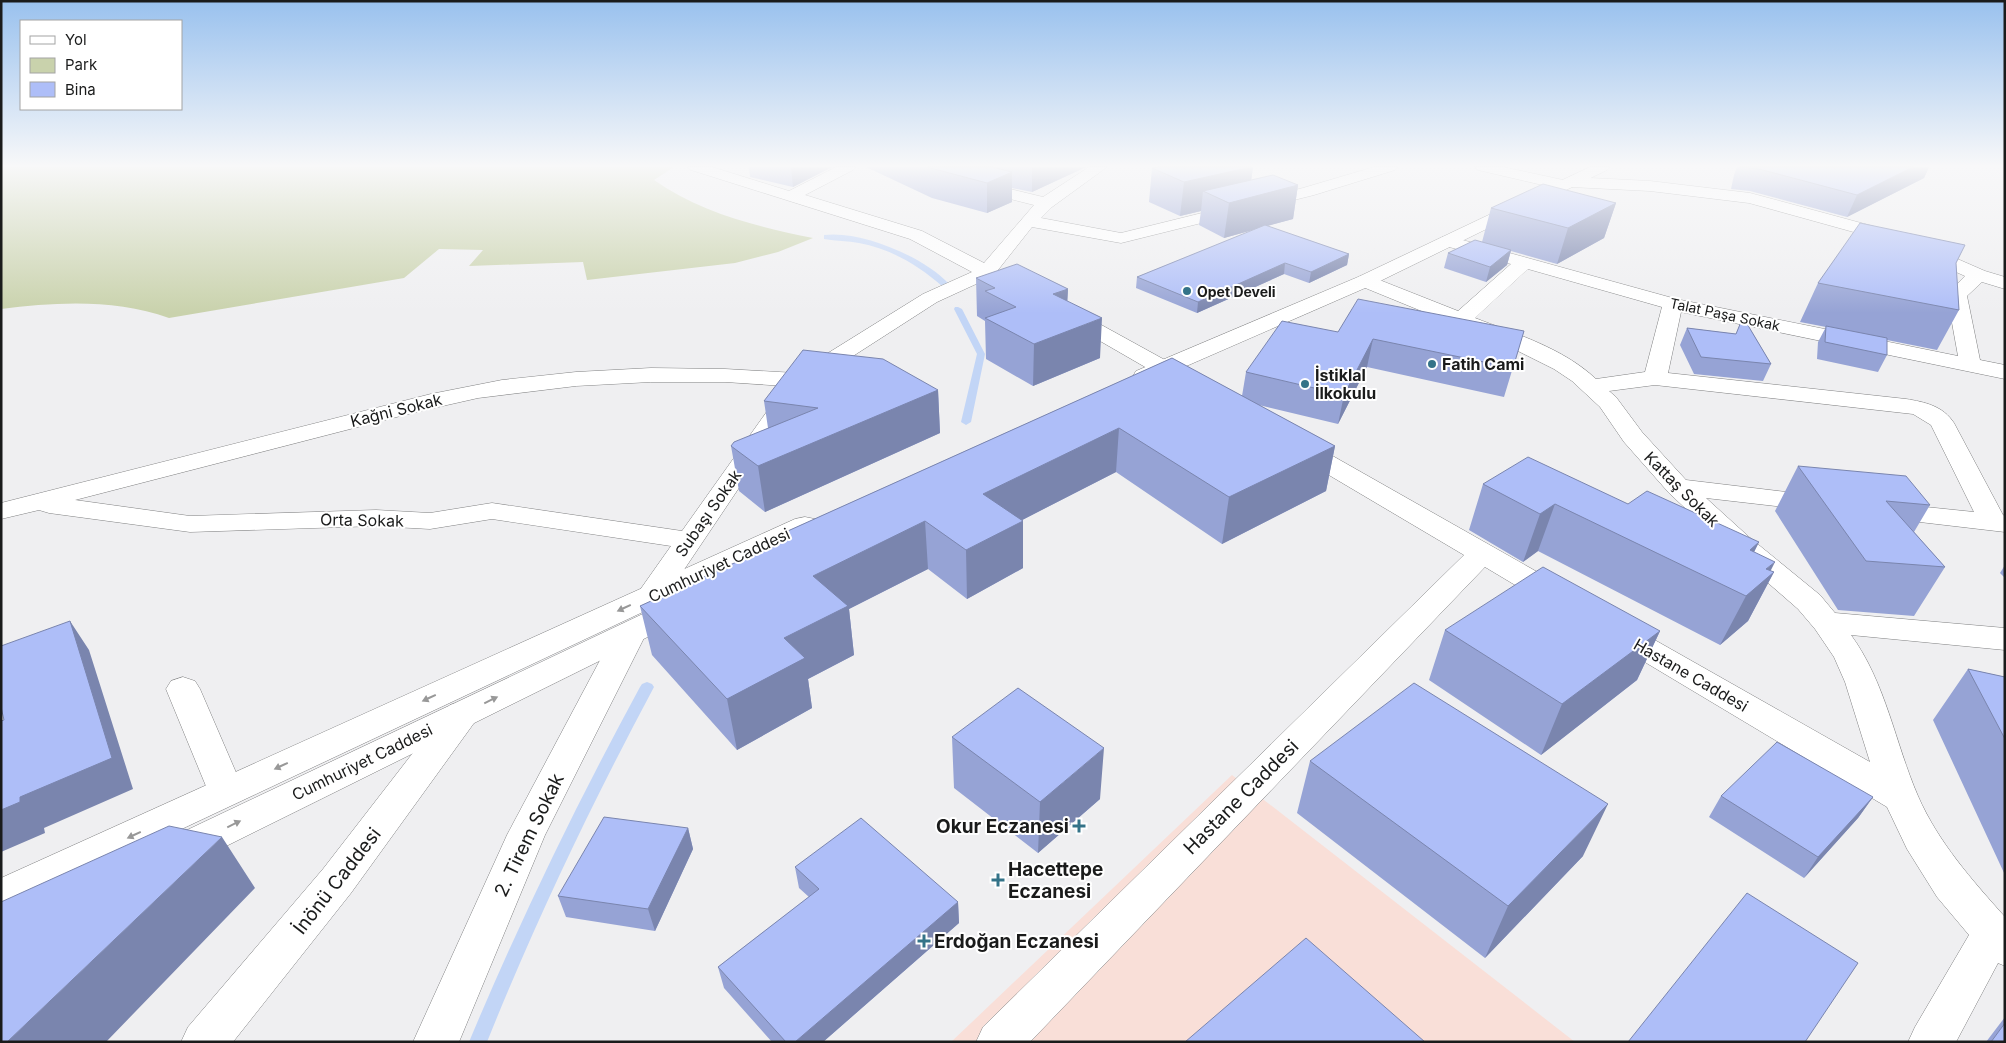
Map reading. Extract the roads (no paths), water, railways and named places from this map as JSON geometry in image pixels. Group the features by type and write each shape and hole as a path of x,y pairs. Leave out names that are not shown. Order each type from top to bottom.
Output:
{"street":[{"path":"854,216 916,235 1043,301 1207,393"},
{"path":"800,380 930,298 987,272 1032,216"},
{"path":"1028,220 1121,238 1212,216"},
{"path":"1121,388 1365,281 1500,216"},
{"path":"1814,216 1892,237 1978,275 2005,284"},
{"name":"Talat Paşa Sokak","path":"1448,241 1673,304 2005,372"},
{"path":"1461,319 1525,262"},
{"path":"1970,364 1957,295 1978,275"},
{"name":"Kattaş Sokak","path":"1365,281 1542,353 1562,364 1592,386 1608,402 1651,459 1678,487 1739,544 1802,596 1826,622 1849,655 1861,682 1900,797 1921,838 1951,885 1999,941"},
{"path":"1655,378 1673,304"},
{"name":"Kağni Sokak","path":"1,511 325,429 414,404 500,388 582,378 662,374 736,375 800,380"},
{"path":"1592,386 1655,378 1906,406 1930,413 1939,418 1999,524"},
{"name":"Subaşı Sokak","path":"650,597 800,380"},
{"name":"Hastane Caddesi","path":"1276,433 1900,797"},
{"path":"1678,487 1999,524"},
{"name":"Orta Sokak","path":"34,503 190,524 376,518 430,521 492,511 688,540"},
{"name":"Cumhuriyet Caddesi","path":"1,897 226,791 650,597 831,524 631,632 152,864"},
{"name":"Hastane Caddesi","path":"999,1042 1482,553"},
{"path":"1826,622 2005,639"},
{"name":"2. Tirem Sokak","path":"436,1042 526,835 631,632"},
{"path":"183,689 226,791"},
{"name":"İnönü Caddesi","path":"204,1042 336,884 406,793 462,714"},
{"path":"1931,1042 1999,941"}],"waterway":[{"path":"827,237 860,241 891,250 919,264 945,284"},
{"path":"958,309 981,354 966,422"},
{"path":"478,1042 536,906 601,774 647,687"}],"place":[{"name":"Opet Develi","path":"1187,291"},
{"name":"Fatih Cami","path":"1432,364"},
{"name":"İstiklal İlkokulu","path":"1305,384"},
{"name":"Okur Eczanesi","path":"1079,826"},
{"name":"Hacettepe Eczanesi","path":"998,880"},
{"name":"Erdoğan Eczanesi","path":"924,941"}]}
